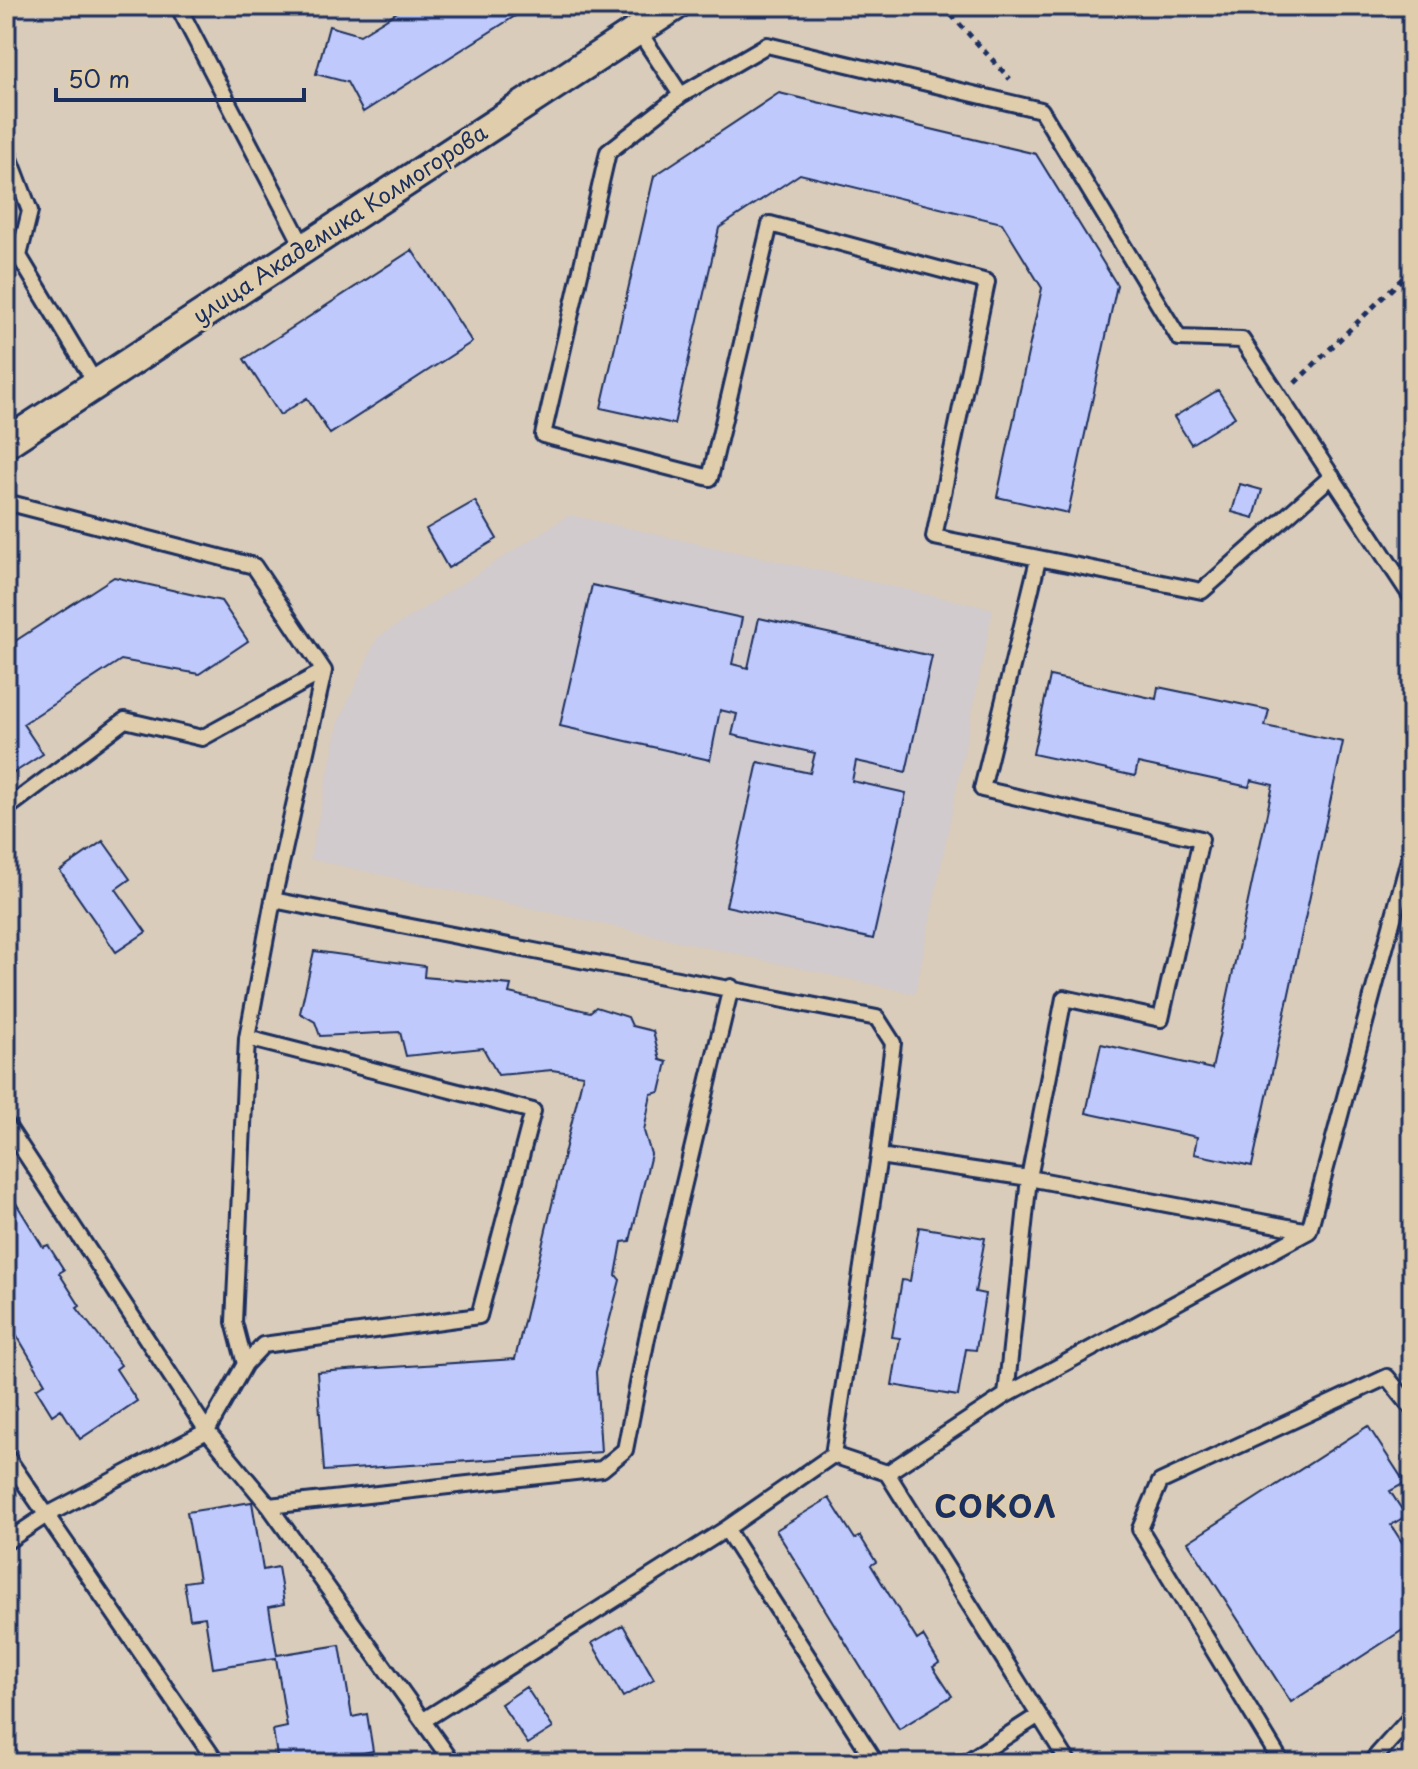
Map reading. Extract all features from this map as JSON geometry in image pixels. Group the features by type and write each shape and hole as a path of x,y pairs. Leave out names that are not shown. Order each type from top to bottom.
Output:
{"street":[{"name":"улица Академика Колмогорова","path":"6,443 675,6"}],"lane":[{"path":"178,6 304,248"},
{"path":"638,30 681,95"},
{"path":"1332,476 1202,591 934,537 987,282 770,224 710,478 543,435 608,152 681,95 767,45 1041,110 1179,338 1242,340 1332,476 1412,598"},
{"path":"6,148 30,211 12,256 96,384"},
{"path":"6,502 254,566 324,671 273,900 247,1038 234,1322 245,1364"},
{"path":"1006,1395 1029,1178 1064,998 1161,1019 1201,839 982,789 1038,560"},
{"path":"6,809 125,720 202,738 324,671"},
{"path":"887,1473 1006,1395 1309,1231 1412,848"},
{"path":"273,900 731,987 877,1018 893,1043 879,1156 833,1455 726,1529 424,1720"},
{"path":"269,1506 602,1469 625,1450 647,1338 731,987"},
{"path":"6,1542 45,1516 207,1431 245,1364 263,1345 479,1316 533,1111 247,1038"},
{"path":"6,1124 207,1431 269,1506 453,1763"},
{"path":"879,1156 1029,1178 1309,1231"},
{"path":"1282,1763 1140,1529 1160,1482 1387,1377 1412,1408"},
{"path":"833,1455 887,1473 1069,1763"},
{"path":"6,1456 217,1763"},
{"path":"726,1529 876,1763"},
{"path":"965,1763 1039,1715"},
{"path":"1370,1763 1412,1716"}],"path":[{"path":"943,6 1045,116"},
{"path":"1280,398 1412,269"}],"shaded area":[{"path":"569,515 993,609 915,994 310,859 339,721 377,638"}],"building":[{"path":"407,6 531,6 363,112 347,82 316,74 329,26 360,35"},
{"path":"779,93 1036,154 1117,285 1068,513 997,497 1042,288 1002,223 800,174 719,228 674,424 601,408 654,176"},
{"path":"412,250 472,342 330,434 307,398 280,415 244,359"},
{"path":"1218,390 1235,417 1191,444 1174,417"},
{"path":"1240,484 1262,490 1254,518 1232,512"},
{"path":"475,501 497,539 448,568 426,529"},
{"path":"114,577 221,601 248,641 199,674 121,660 23,724 43,754 6,778 6,647"},
{"path":"592,585 742,618 732,664 748,668 759,618 932,656 906,772 856,761 852,781 906,793 873,939 726,906 758,762 810,773 815,753 732,735 737,714 720,710 710,760 560,726"},
{"path":"1050,676 1156,699 1158,687 1269,710 1265,726 1343,742 1252,1166 1194,1154 1197,1137 1086,1113 1101,1044 1212,1069 1273,785 1251,780 1249,787 1138,763 1135,776 1033,754"},
{"path":"103,841 130,879 116,889 146,932 116,952 60,871"},
{"path":"314,951 425,966 424,977 511,985 509,993 590,1012 596,1007 628,1017 632,1026 653,1031 660,1060 667,1062 660,1092 651,1094 644,1131 651,1154 630,1241 622,1242 616,1275 620,1280 596,1372 601,1452 324,1471 317,1372 515,1359 583,1075 552,1070 498,1075 483,1048 406,1056 400,1032 320,1036 315,1022 300,1013"},
{"path":"6,1187 43,1247 48,1245 64,1270 59,1273 80,1306 77,1308 121,1365 116,1369 137,1401 80,1439 61,1409 52,1415 36,1389 45,1383 6,1317"},
{"path":"919,1227 985,1238 975,1292 985,1294 976,1350 966,1349 958,1396 892,1385 900,1338 892,1337 902,1280 910,1281"},
{"path":"1368,1426 1405,1483 1390,1491 1406,1516 1391,1525 1412,1558 1412,1624 1291,1702 1188,1542"},
{"path":"829,1498 855,1539 860,1536 876,1562 871,1565 917,1640 923,1636 939,1663 933,1667 952,1696 899,1729 776,1530"},
{"path":"252,1502 263,1570 278,1567 284,1604 269,1607 277,1655 340,1645 352,1717 367,1714 373,1751 358,1754 359,1763 278,1763 273,1730 287,1727 276,1658 213,1668 205,1617 190,1619 184,1582 199,1580 187,1512"},
{"path":"623,1625 654,1679 623,1697 592,1643"},
{"path":"526,1687 553,1728 528,1744 501,1704"}],"district":[{"name":"СОКОЛ","path":"996,1508"}]}
